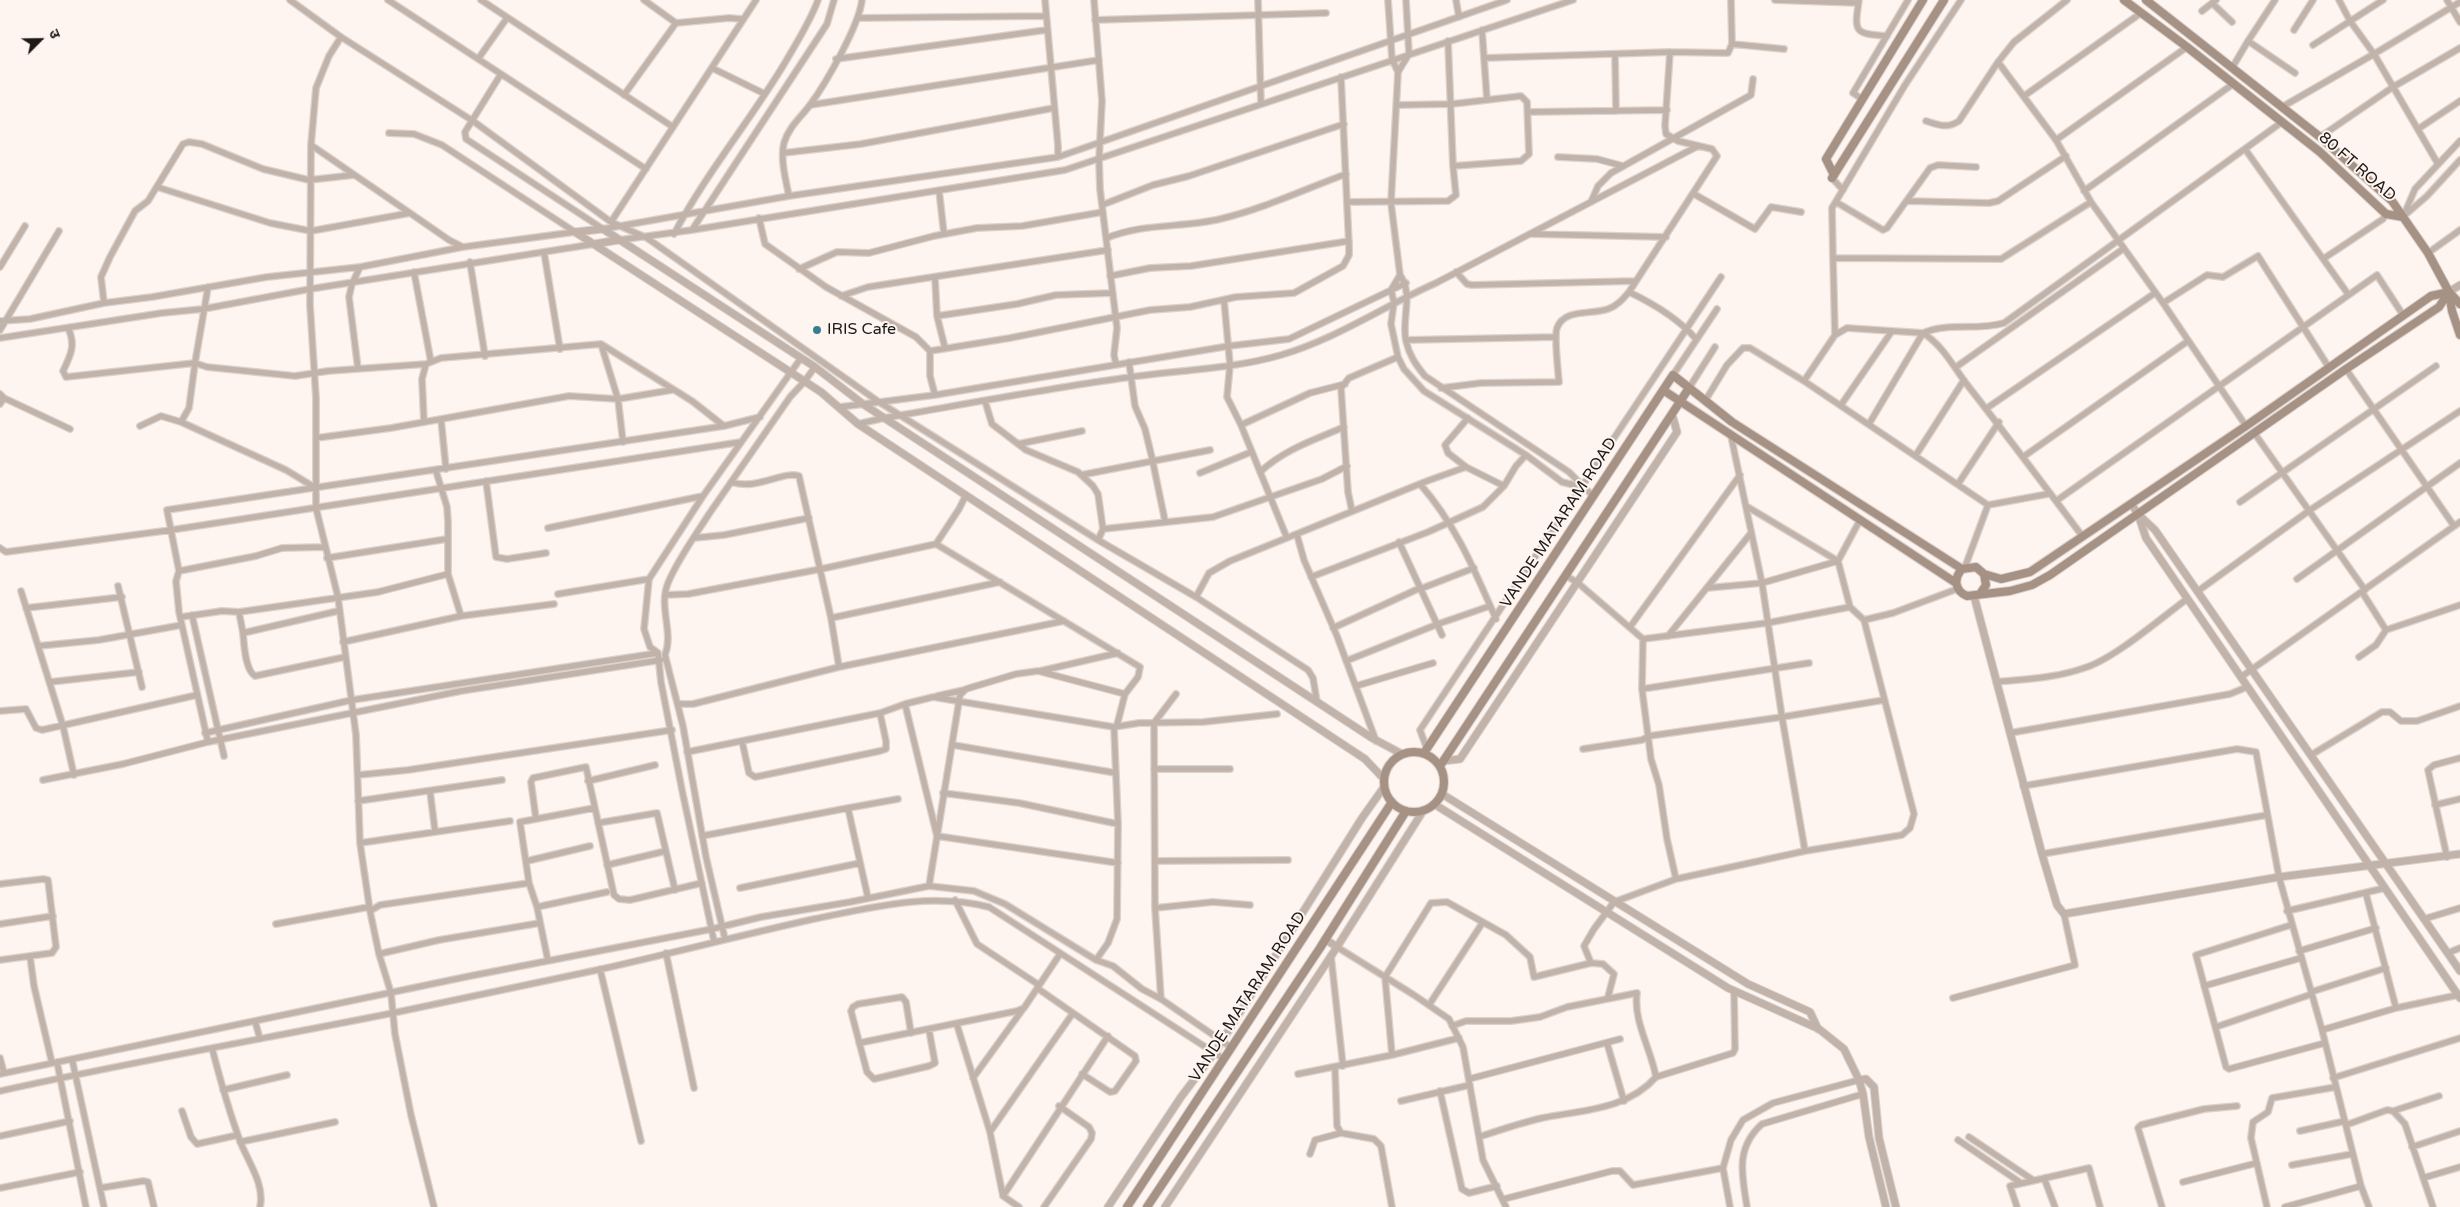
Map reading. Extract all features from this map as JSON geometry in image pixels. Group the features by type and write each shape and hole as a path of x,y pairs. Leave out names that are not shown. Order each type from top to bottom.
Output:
{"main road":[{"path":"1833,177 1826,159 1923,0"},
{"path":"1833,177 1944,0"},
{"name":"80 FT ROAD","path":"2124,0 2320,152 2386,214 2403,217"},
{"name":"80 FT ROAD","path":"2146,0 2320,136 2392,201 2403,217"},
{"path":"2403,217 2428,253 2449,292 2460,304"},
{"path":"1673,375 1732,422 1964,568 1976,567 1984,574 2001,579 2030,572 2132,505 2430,296 2449,292"},
{"path":"2449,292 2452,311 2460,335"},
{"path":"1663,390 1860,520 1956,586 1967,596 2010,591 2032,585 2050,575 2255,434 2346,368 2439,307 2449,292"},
{"name":"VANDE MATARAM ROAD","path":"1426,751 1673,375"},
{"name":"VANDE MATARAM ROAD","path":"1441,763 1689,388"},
{"path":"1956,586 1956,576 1964,568"},
{"path":"1977,595 1986,585 1984,574"},
{"path":"1417,751 1426,751 1441,763 1444,774 1442,794 1434,804 1423,811 1406,811 1392,802 1384,783 1390,764 1402,754 1417,751"},
{"name":"VANDE MATARAM ROAD","path":"1127,1207 1392,802"},
{"name":"VANDE MATARAM ROAD","path":"1148,1207 1325,939 1406,811"}],"street":[{"path":"290,0 341,37 474,121 611,222 647,238 879,402 1098,540 1196,597 1308,670 1313,678 1317,702"},
{"path":"388,0 646,169"},
{"path":"481,0 673,127"},
{"path":"644,0 676,23 728,18 742,20"},
{"path":"611,222 756,0"},
{"path":"674,234 710,171 765,94 811,18 818,0"},
{"path":"692,230 828,24 834,0"},
{"path":"789,196 783,153 784,144 790,130 810,105 859,18 862,0"},
{"path":"1045,0 1058,157"},
{"path":"1094,0 1102,101 1099,160 1102,205 1117,328 1114,355 1116,364"},
{"path":"1258,0 1261,104"},
{"path":"1388,0 1392,59 1398,72 1398,105 1391,203 1400,275 1406,283 1406,340 1415,364 1441,388 1569,472 1593,496"},
{"path":"1398,72 1409,54 1406,0"},
{"path":"1456,0 1459,17"},
{"path":"2,321 30,319 104,303 267,277 360,267 463,247 603,229 789,196 1058,157 1408,36 1506,0"},
{"path":"0,338 162,313 203,309 470,262 619,240 674,234 759,218 1066,170 1341,76 1573,0"},
{"path":"1484,58 1670,52 1724,54 1728,53 1732,44 1731,0"},
{"path":"1775,0 1858,1 1857,26 1859,31 1863,34 1886,36"},
{"path":"1862,99 1853,93 1908,0"},
{"path":"1835,335 1831,214 1836,202 1905,85 1961,0"},
{"path":"1926,121 1944,127 1952,126 1959,121 1998,62 2014,42 2067,0"},
{"path":"2232,68 2275,0"},
{"path":"2294,30 2313,0"},
{"path":"2340,0 2350,21 2374,54 2438,164"},
{"path":"2313,45 2383,0"},
{"path":"2447,0 2460,22"},
{"path":"2202,11 2214,2 2232,22"},
{"path":"2282,107 2460,2"},
{"path":"2024,96 2140,13"},
{"path":"1095,20 1326,14"},
{"path":"859,18 1045,16"},
{"path":"478,59 507,18"},
{"path":"624,94 676,23"},
{"path":"836,59 1046,30"},
{"path":"1482,30 1487,100"},
{"path":"341,37 329,56 316,88 311,145 309,180 311,231 310,289 316,438 314,487 316,508 338,597 338,611 352,700 358,775 360,843 369,909 379,954 391,993 396,1034 411,1115 434,1207"},
{"path":"1347,202 1448,201 1456,195 1448,41"},
{"path":"2248,41 2295,73"},
{"path":"1732,44 1784,49"},
{"path":"2056,140 2187,47"},
{"path":"2320,136 2393,87 2460,48"},
{"path":"1441,388 1481,383 1559,382 1556,329 1566,317 1608,310 1620,302 1629,292 1717,156 1712,149 1672,139 1666,134 1664,126 1667,110 1670,52"},
{"path":"1615,54 1616,111"},
{"path":"810,105 1006,76 1099,60"},
{"path":"1998,62 2056,140 2091,202 2119,239 2123,249 2163,303 2246,426"},
{"path":"712,68 765,94"},
{"path":"501,74 474,121 465,132 466,139 815,367 884,418 1376,741 1402,754"},
{"path":"930,351 1150,310 1190,307 1224,300 1294,293 1343,266 1349,255 1349,241 1341,76"},
{"path":"1591,202 1603,179 1751,95 1753,79"},
{"path":"2084,191 2233,84"},
{"path":"1398,105 1452,104 1521,96 1528,102 1529,154 1526,158 1521,161 1453,166"},
{"path":"2418,129 2460,101"},
{"path":"783,153 861,144 1054,108"},
{"path":"1528,112 1667,110"},
{"path":"1804,381 1835,335 1847,328 1923,333 1936,327 1990,327 2004,322 2282,122"},
{"path":"1102,205 1153,186 1189,176 1344,124"},
{"path":"389,133 414,134 442,145 594,244 804,382 840,407 858,424 1358,754 1384,783 1214,1052 1181,1097 1108,1207"},
{"path":"2403,217 2414,189 2460,141"},
{"path":"104,303 101,277 135,211 148,201 180,148 188,142 202,144 263,169 309,180 354,175"},
{"path":"311,145 448,240 463,247"},
{"path":"858,424 1130,377 1230,365 1280,356 1377,314 1394,302 1456,272 1698,146"},
{"path":"2245,149 2348,294"},
{"path":"1907,201 1989,203 1998,200 2066,156"},
{"path":"1558,157 1597,158 1623,166"},
{"path":"2403,217 2427,196 2460,160"},
{"path":"1836,202 1883,230 1888,228 1930,168 1938,165 1976,167"},
{"path":"1107,238 1124,231 1198,224 1239,214 1346,174"},
{"path":"1833,177 1843,190"},
{"path":"157,187 270,222 311,231 410,213"},
{"path":"939,190 944,234"},
{"path":"1694,194 1755,229 1771,207 1801,212"},
{"path":"1833,258 2001,260 2091,202"},
{"path":"799,269 837,252 869,253 944,234 977,228 1022,226 1103,212"},
{"path":"2323,259 2383,219 2386,214"},
{"path":"759,218 765,244 841,296 916,336 930,351 930,376 935,395"},
{"path":"0,268 24,226"},
{"path":"2428,253 2460,230"},
{"path":"0,330 2,321 59,231"},
{"path":"1529,234 1666,237"},
{"path":"1110,276 1150,268 1191,266 1349,241"},
{"path":"1956,367 2123,249"},
{"path":"841,296 868,287 1108,250"},
{"path":"544,252 560,348"},
{"path":"2163,303 2207,275 2223,277 2258,256 2328,366"},
{"path":"470,262 485,356"},
{"path":"358,369 350,307 352,284 360,267"},
{"path":"414,272 428,363 422,379 424,422"},
{"path":"1456,272 1467,284 1472,285 1635,281"},
{"path":"1400,275 1391,290 1394,302 1391,324 1398,357 1404,369 1424,391 1526,455 1562,482 1582,487"},
{"path":"2056,501 2302,326 2377,276 2403,315"},
{"path":"1426,751 1420,730 1496,619 1721,277"},
{"path":"935,278 937,316 945,348"},
{"path":"840,407 935,395 1228,346 1289,339 1406,283"},
{"path":"2449,292 2460,286"},
{"path":"181,422 189,408 203,309 208,287"},
{"path":"1629,292 1653,304 1688,329 1696,339"},
{"path":"937,316 1017,304 1056,295 1112,293"},
{"path":"1987,408 2155,293"},
{"path":"1224,300 1230,365 1227,397 1241,425 1287,538"},
{"name":"VANDE MATARAM ROAD","path":"1673,375 1717,309"},
{"path":"68,328 73,343 64,371 66,376 195,362 207,367 295,376 428,363 441,358 485,356 600,344 724,426"},
{"path":"1841,405 1892,331"},
{"path":"1923,333 1932,339 1956,367 1964,380 1999,422 2048,494 2056,501 2083,538"},
{"path":"1868,424 1923,333"},
{"path":"1406,340 1556,337"},
{"path":"2023,457 2188,340"},
{"path":"600,344 618,399 623,442"},
{"name":"VANDE MATARAM ROAD","path":"1689,388 1715,347"},
{"path":"1705,401 1728,365 1743,348 1750,348 1841,405 1988,505 2048,494"},
{"path":"1352,511 1348,492 1341,388 1349,378 1398,357"},
{"path":"658,653 650,647 644,629 649,580 703,496 801,358"},
{"path":"1129,362 1135,406 1145,429 1164,521"},
{"path":"2240,502 2436,366"},
{"path":"725,939 702,836 678,704 666,659 669,645 664,608 665,595 668,583 730,482 790,397 815,367"},
{"path":"2240,677 2457,524 2427,486 2346,368"},
{"path":"1916,455 1964,380"},
{"path":"1241,425 1310,393 1345,384"},
{"path":"316,438 392,428 569,396 618,399 672,390"},
{"path":"0,404 2,396 70,429"},
{"path":"985,401 992,424 1026,450 1081,475 1093,486 1098,494 1103,529 1098,540"},
{"path":"2198,591 2310,510 2460,412"},
{"path":"1441,763 1460,759 1578,583 1677,432 1672,414"},
{"path":"140,426 162,416 181,422 286,470 314,487"},
{"path":"208,742 182,625 176,582 179,571 167,510 623,442 724,426 760,417"},
{"path":"1468,418 1444,445 1448,453 1466,467 1504,486"},
{"path":"441,419 446,469"},
{"path":"1958,484 1999,422"},
{"path":"1260,472 1275,458 1295,446 1344,427"},
{"path":"1018,444 1082,431"},
{"path":"2255,434 2310,510 2364,591 2386,630"},
{"path":"1731,436 1762,582 1782,717 1805,851"},
{"path":"0,548 6,552 171,530 741,442"},
{"path":"1081,475 1210,450"},
{"path":"1200,473 1251,452"},
{"path":"1312,578 1483,507 1504,486 1516,466 1526,455"},
{"path":"2297,579 2460,463"},
{"path":"1103,529 1213,517 1322,479 1347,466"},
{"path":"1196,597 1209,573 1230,561 1466,467"},
{"path":"436,471 442,488 448,522 448,574 461,616"},
{"path":"730,482 746,486 796,474 801,480 831,618 839,667"},
{"path":"1630,627 1740,475"},
{"path":"486,481 496,557 507,559 546,553"},
{"path":"1420,484 1437,503 1464,545 1496,619"},
{"path":"936,544 966,495"},
{"path":"548,528 703,496"},
{"path":"1964,568 1988,505"},
{"path":"2132,505 2138,514 2155,530 2253,669 2460,971"},
{"path":"1746,506 1838,561"},
{"path":"2138,514 2146,538 2459,996 2396,1008 2322,1030"},
{"path":"694,538 810,518"},
{"path":"1591,963 1584,946 1614,902 1676,880 1805,851 1902,835 1910,828 1914,814 1864,620 1850,607 1838,561 1860,520"},
{"path":"1668,636 1752,533"},
{"path":"1297,534 1312,578 1376,741"},
{"path":"327,558 447,539"},
{"path":"1400,542 1442,635"},
{"path":"665,595 688,594 821,569 936,544 1140,668 1125,694 1115,726 1118,824 1117,919 1108,943 1096,960"},
{"path":"179,571 256,556 282,548 325,547"},
{"path":"1707,588 1762,582 1838,561"},
{"path":"1333,628 1420,588 1474,568"},
{"path":"181,617 222,611 239,612 378,592 448,574"},
{"path":"1565,575 1578,583 1643,639 1642,689 1651,759 1659,785 1666,840 1676,880"},
{"path":"558,594 649,580"},
{"path":"831,618 1000,582"},
{"path":"118,586 142,687"},
{"path":"1864,620 1893,612 1956,586"},
{"path":"21,591 63,726 74,775"},
{"path":"1953,998 2075,965 2064,914 2057,906 2023,786 1996,682 1977,595"},
{"path":"26,608 122,597"},
{"path":"1996,682 2049,677 2086,668 2120,648 2187,599"},
{"path":"343,642 461,616 554,604"},
{"path":"2359,657 2376,645 2386,630 2460,605"},
{"path":"1346,661 1438,624 1490,606"},
{"path":"1643,639 1767,623 1850,607"},
{"path":"243,632 338,611"},
{"path":"239,612 250,672 255,676 345,657"},
{"path":"192,615 224,756"},
{"path":"678,704 692,704 839,667 1064,621"},
{"path":"38,646 130,635 182,625"},
{"path":"205,734 277,715 352,700 666,652"},
{"path":"658,653 682,790 714,941"},
{"path":"687,752 880,713 905,704 1016,674 1118,653"},
{"path":"43,780 67,774 74,775 208,742 221,741 300,722 461,691 666,659"},
{"path":"1356,686 1433,663"},
{"path":"1642,689 1808,663"},
{"path":"1038,671 1125,694"},
{"path":"50,682 139,672"},
{"path":"2010,733 2230,694 2247,687"},
{"path":"930,886 943,793 953,745 960,695 966,689"},
{"path":"1161,999 1155,908 1154,723 1176,694"},
{"path":"0,711 26,709 39,730 197,695"},
{"path":"933,697 1115,726 1229,720 1277,714"},
{"path":"1583,749 1642,740 1649,736 1884,700"},
{"path":"905,704 937,836"},
{"path":"2312,755 2382,712 2390,712 2401,721 2417,721 2460,706"},
{"path":"742,741 749,773 755,777 886,749 880,713"},
{"path":"358,775 408,770 672,730"},
{"path":"953,745 1116,773"},
{"path":"2023,786 2237,749 2256,752 2279,878 2287,911 2322,1030 2352,1154 2368,1207"},
{"path":"2447,857 2428,770 2434,765 2460,758"},
{"path":"588,781 655,765"},
{"path":"536,819 531,782 536,776 586,767 614,895 619,899 630,900 702,883"},
{"path":"1154,769 1230,769"},
{"path":"358,801 502,780"},
{"path":"430,790 435,831"},
{"path":"943,793 1019,803 1118,824"},
{"path":"1442,794 1748,984 1810,1012 1819,1029"},
{"path":"702,836 898,799"},
{"path":"2435,805 2460,799"},
{"path":"1434,804 1606,913 1734,990 1819,1029 1844,1049 1859,1080 1863,1094 1869,1137 1886,1207"},
{"path":"548,961 537,907 529,883 520,822 594,808"},
{"path":"848,808 868,898"},
{"path":"1165,1207 1337,947 1423,811"},
{"path":"598,823 657,813 675,890"},
{"path":"2042,854 2267,814"},
{"path":"360,843 510,821"},
{"path":"937,836 1118,863"},
{"path":"527,861 590,846"},
{"path":"607,866 666,851"},
{"path":"2064,914 2279,878 2460,854"},
{"path":"1155,861 1288,860"},
{"path":"740,888 860,863"},
{"path":"0,884 47,879 53,916 55,951 0,960"},
{"path":"276,924 369,909 380,905 529,883"},
{"path":"0,1058 2,1074 391,993 712,929 761,916 930,886 974,892 1005,904 1096,960 1112,966 1142,989 1161,999 1232,1048"},
{"path":"2287,911 2366,894 2385,888"},
{"path":"537,907 607,892"},
{"path":"2366,894 2396,1008"},
{"path":"0,1091 394,1012 600,969 714,941 848,912 918,900 955,900 989,907 1224,1059"},
{"path":"955,900 976,944 1136,1056 1136,1061 1115,1091 1110,1092 1082,1074"},
{"path":"1155,908 1213,902 1250,905"},
{"path":"1392,1055 1385,977 1431,903 1447,902 1506,934 1530,957 1534,977 1591,963 1603,964 1614,974 1608,997"},
{"path":"2424,919 2460,908"},
{"path":"0,924 53,916"},
{"path":"1429,1005 1483,922"},
{"path":"379,954 439,940 540,923"},
{"path":"2291,926 2198,953 2196,956 2227,1069 2325,1043"},
{"path":"2299,951 2376,928"},
{"path":"1325,939 1449,1019 1464,1047 1482,1160 1504,1199 1506,1207"},
{"path":"2448,953 2460,948"},
{"path":"666,953 694,1088"},
{"path":"973,1078 1024,1008 1060,954"},
{"path":"30,956 34,986 54,1062 62,1078 86,1207"},
{"path":"1331,956 1343,1066"},
{"path":"2204,986 2301,958"},
{"path":"2216,1027 2386,968"},
{"path":"600,969 641,1141"},
{"path":"1479,1137 1534,1120 1624,1102 1647,1087 1656,1077 1733,1053 1735,1049 1734,990"},
{"path":"1452,1026 1466,1021 1511,1021 1540,1017 1567,1007 1608,997 1637,993 1636,1003 1641,1029 1649,1046 1656,1077"},
{"path":"911,1033 906,1002 902,997 853,1006 850,1016 870,1077 880,1078 930,1066 935,1063 929,1030"},
{"path":"859,1043 957,1025 1011,1013 1024,1008"},
{"path":"990,1132 1073,1012"},
{"path":"255,1022 260,1039"},
{"path":"957,1025 990,1132 1002,1196 1019,1207"},
{"path":"1002,1196 1108,1036"},
{"path":"1298,1074 1335,1068 1459,1038"},
{"path":"2333,1078 2460,1038"},
{"path":"1401,1100 1440,1091 1620,1039"},
{"path":"1607,1043 1624,1102"},
{"path":"212,1048 240,1142 255,1174 262,1199 260,1207"},
{"path":"72,1059 104,1207"},
{"path":"1335,1068 1336,1116 1337,1126 1341,1133"},
{"path":"223,1090 287,1076"},
{"path":"1723,1207 1730,1206 1723,1168 1731,1140 1743,1120 1773,1103 1859,1080 1866,1080 1874,1086 1879,1138 1896,1207"},
{"path":"2267,1207 2251,1127 2253,1122 2268,1112 2272,1098 2336,1087"},
{"path":"1440,1091 1462,1189 1469,1192 1497,1186"},
{"path":"1747,1207 1742,1174 1743,1158 1747,1139 1762,1124 1863,1094"},
{"path":"2300,1131 2345,1123 2439,1096"},
{"path":"1044,1207 1091,1139 1092,1133 1089,1127 1060,1106"},
{"path":"2162,1207 2138,1128 2141,1125 2204,1109 2237,1106"},
{"path":"2393,1110 2405,1124 2433,1207"},
{"path":"182,1111 190,1137 197,1144 238,1135"},
{"path":"0,1136 70,1121"},
{"path":"240,1142 335,1122"},
{"path":"2412,1147 2460,1131"},
{"path":"1310,1154 1315,1140 1341,1133 1374,1139 1381,1146 1392,1207"},
{"path":"1969,1137 2033,1180"},
{"path":"1958,1140 2021,1183"},
{"path":"2292,1165 2352,1154"},
{"path":"2183,1182 2257,1163"},
{"path":"1504,1199 1612,1171 1620,1172 1633,1185 1723,1168"},
{"path":"2017,1207 2010,1186 2088,1168 2100,1207"},
{"path":"2423,1178 2460,1168"},
{"path":"0,1188 80,1172"},
{"path":"2044,1178 2055,1207"},
{"path":"100,1188 143,1181 148,1182 154,1207"},
{"path":"2285,1207 2361,1186"}],"place":[{"name":"IRIS Cafe","path":"817,330"}]}
